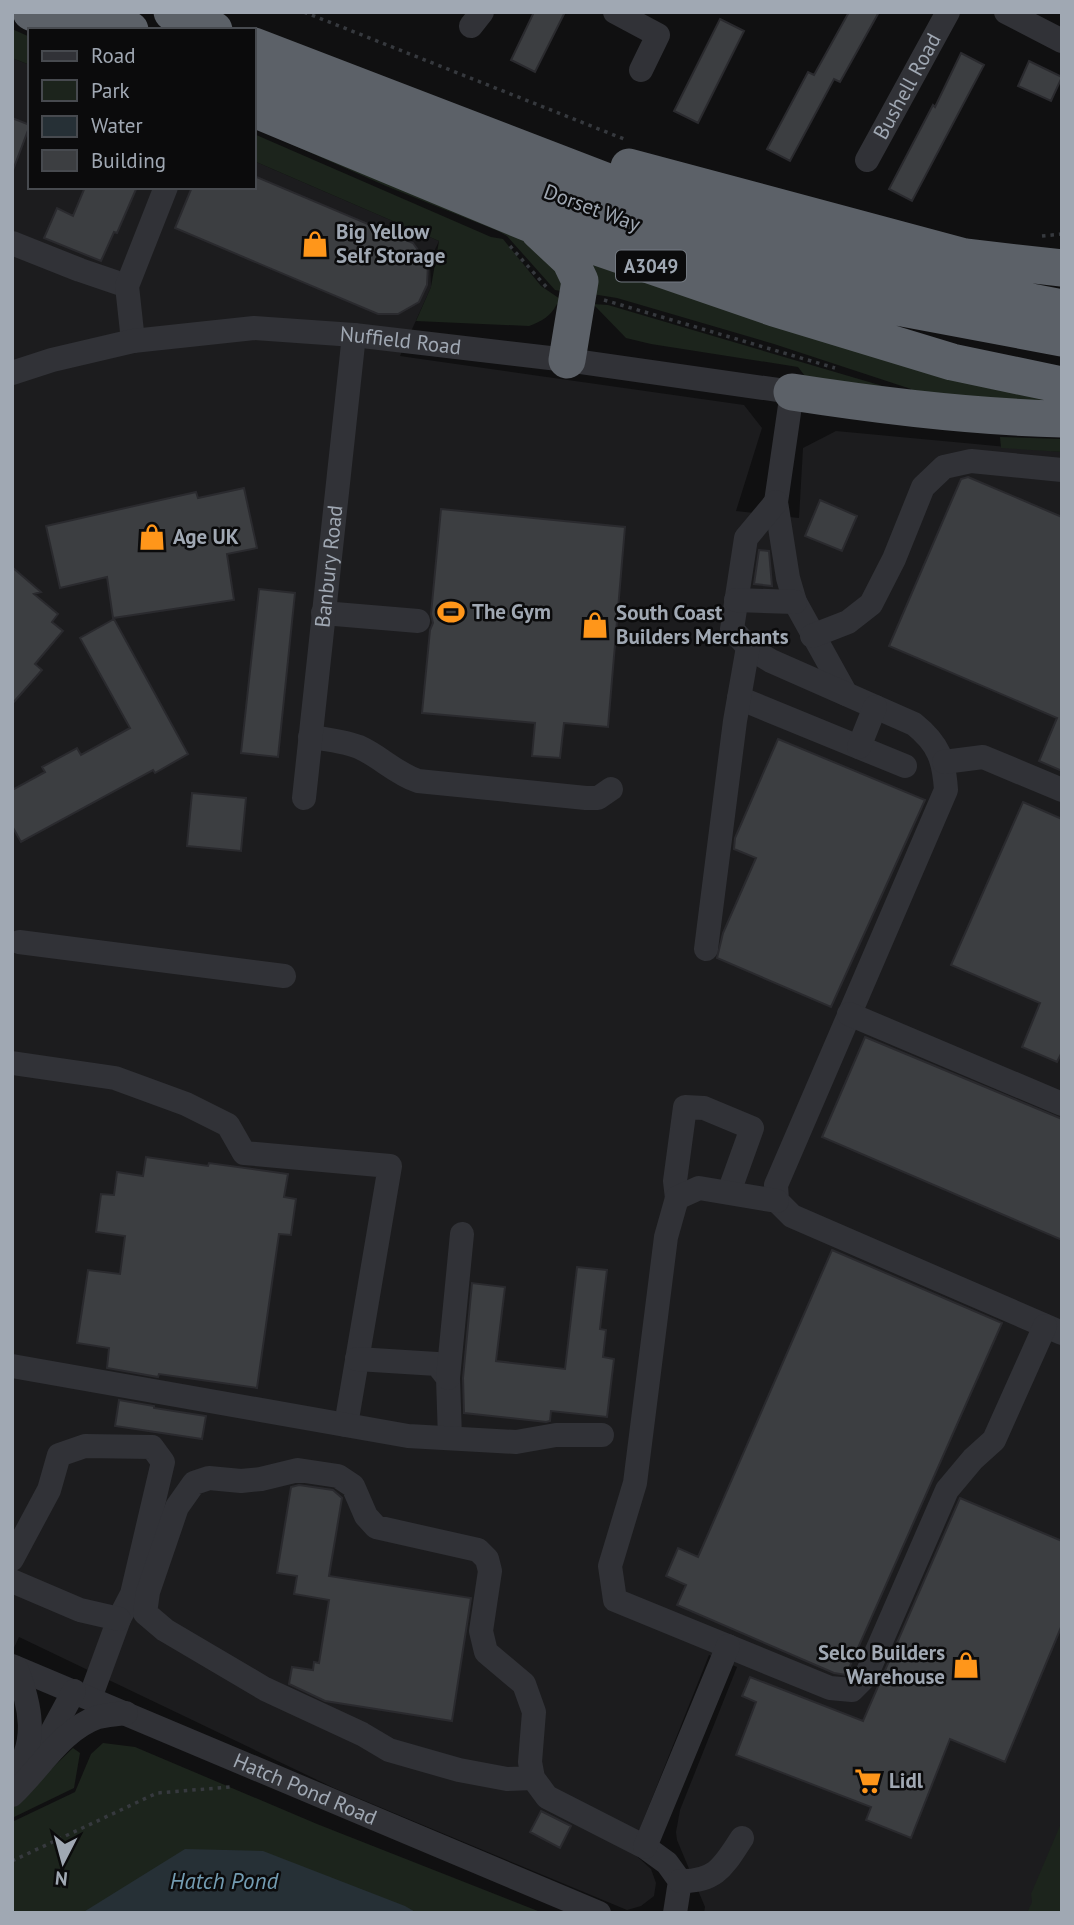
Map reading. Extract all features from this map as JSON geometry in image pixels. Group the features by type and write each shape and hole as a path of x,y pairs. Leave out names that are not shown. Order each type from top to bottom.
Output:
{"highway":[{"path":"31,12 67,28"},
{"path":"85,12 125,28"},
{"path":"172,12 209,28"},
{"name":"Dorset Way","path":"256,47 686,212 791,246 984,293 1062,308"},
{"name":"Dorset Way","path":"256,79 494,174 782,277 876,303 1062,338"},
{"path":"360,86 639,170 864,231 965,257 1062,268"},
{"name":"A3049","path":"256,110 518,232 952,362 1062,384"},
{"path":"518,232 570,260 580,281 567,360"},
{"path":"792,392 905,409 1011,418 1062,419"}],"street":[{"path":"615,12 658,36 640,70"},
{"name":"Bushell Road","path":"867,160 948,12"},
{"path":"1006,12 1062,41"},
{"path":"133,341 127,286 165,189"},
{"path":"12,243 127,286"},
{"name":"Nuffield Road","path":"12,373 51,360 133,341 254,328 354,335 567,360 792,392"},
{"name":"Banbury Road","path":"304,798 354,335"},
{"path":"792,392 776,502 788,578 795,602 846,694"},
{"path":"812,636 848,622 871,604 894,559 923,487 944,467 971,461 1062,470"},
{"path":"776,502 746,538 732,629 748,648 771,661 914,724 924,732 944,762 946,790 776,1185 776,1201"},
{"path":"736,600 795,602"},
{"path":"323,613 418,621"},
{"path":"706,949 748,648"},
{"path":"739,698 905,766"},
{"path":"859,747 875,707"},
{"path":"310,737 342,741 360,748 400,775 418,781 586,798 598,798 611,789"},
{"path":"944,762 983,757 1062,790"},
{"path":"19,942 284,976"},
{"path":"849,1014 1062,1104"},
{"path":"12,1063 115,1077 186,1104 228,1125 244,1153 390,1166 345,1425"},
{"path":"677,1198 699,1188 776,1201 792,1216 1053,1329 993,1440 947,1490 866,1676 852,1690 830,1689 615,1600 610,1566 635,1483 666,1237 677,1198 675,1181 685,1107 704,1108 752,1128 729,1192"},
{"path":"450,1438 448,1378 462,1234"},
{"path":"357,1359 437,1364 448,1378"},
{"path":"12,1366 408,1436 516,1442 556,1435 602,1435"},
{"path":"12,1559 49,1490 59,1455 85,1446 152,1447 163,1462 132,1594 82,1695 16,1785"},
{"path":"533,1778 507,1779 459,1770 389,1750 362,1734 265,1689 165,1630 145,1613 148,1592 177,1507 194,1483 209,1478 241,1481 261,1479 298,1470 338,1476 353,1486 366,1516 376,1527 478,1550 487,1559 490,1571 481,1631 486,1652 524,1684 534,1712 530,1762 533,1778 547,1797 645,1847 667,1863 680,1881 675,1913"},
{"path":"12,1581 80,1610 119,1619"},
{"path":"645,1847 728,1646"},
{"path":"14,1667 25,1691 30,1713 30,1744 16,1785"},
{"name":"Hatch Pond Road","path":"14,1667 599,1913"},
{"path":"16,1785 78,1728 99,1717 126,1713"},
{"path":"680,1881 698,1880 721,1870 742,1838"}],"path":[{"path":"304,12 598,131 636,142"},
{"path":"518,232 553,294 604,300 841,370"},
{"path":"1035,236 1062,234"},
{"path":"12,1861 157,1793 230,1787"}],"shaded area":[{"path":"12,58 28,64 28,189 256,189 256,162 439,241 430,260 431,287 400,356 744,405 762,428 736,511 799,518 803,448 836,431 1062,452 1062,1913 704,1913 705,1907 676,1832 680,1810 737,1667 709,1655 631,1851 651,1869 656,1883 654,1896 641,1906 627,1910 334,1788 19,1637 12,1652"}],"green space":[{"path":"12,29 28,36 28,64 12,58"},
{"path":"268,134 548,249 567,292 555,290 507,236 498,231"},
{"path":"256,135 491,237 503,239 541,286 566,303 557,304 545,318 529,326 416,321 431,287 439,241 256,162"},
{"path":"583,252 1031,390 1062,411 911,398 911,389 774,344 617,298 592,294"},
{"path":"593,304 608,305 903,392 805,376 798,367 626,338"},
{"path":"1000,437 1062,439 1062,452 1001,448"},
{"path":"103,1743 135,1747 317,1824 543,1913 12,1913 12,1822 75,1792 91,1754"},
{"path":"73,1748 80,1753 74,1788 12,1818 12,1807"},
{"path":"1062,1821 1062,1913 1027,1913 1032,1902 1031,1894"}],"water":[{"name":"Hatch Pond","path":"185,1849 263,1851 417,1913 82,1913"}],"building":[{"path":"534,12 565,12 535,72 511,60"},
{"path":"849,12 879,12 840,82 834,79 790,161 767,149 808,72 814,75"},
{"path":"720,19 744,31 698,123 674,111"},
{"path":"961,53 984,65 912,201 889,189 933,105 935,107"},
{"path":"1029,61 1062,77 1051,101 1018,86"},
{"path":"12,118 28,124 28,130 12,170"},
{"name":"Big Yellow Self Storage","path":"256,177 413,243 428,264 427,285 419,302 398,314 378,314 175,228 191,189 256,189"},
{"path":"84,189 136,189 117,233 114,232 101,261 44,238 57,208 73,216"},
{"path":"968,477 1062,517 1062,771 1039,761 1057,718 889,646 961,479"},
{"name":"Age UK","path":"244,488 257,548 227,554 234,600 113,618 107,577 60,588 46,526 196,492 198,498"},
{"path":"820,500 857,516 842,551 805,536"},
{"path":"441,509 625,527 608,727 564,723 560,758 532,756 535,723 422,713 430,630 433,623 431,614"},
{"path":"759,550 769,551 772,586 754,584"},
{"path":"12,567 41,592 34,594 58,614 52,622 63,631 35,664 42,670 12,704"},
{"path":"259,589 295,593 278,757 241,753"},
{"path":"114,619 188,754 155,773 153,770 21,842 12,826 12,790 45,772 42,767 77,748 81,755 130,728 80,638"},
{"path":"778,739 925,800 831,1007 717,958 723,933 756,858 734,849 735,838"},
{"path":"192,793 246,798 241,851 187,846"},
{"path":"1023,802 1062,819 1062,1052 1057,1062 1022,1047 1040,1003 951,965"},
{"path":"865,1037 1062,1119 1062,1240 822,1137"},
{"path":"146,1157 288,1174 284,1197 296,1199 291,1235 279,1234 257,1388 159,1374 158,1377 107,1368 109,1348 77,1343 88,1270 120,1274 125,1236 96,1232 101,1194 114,1195 117,1172 143,1176"},
{"path":"832,1250 1002,1323 846,1675 834,1673 677,1605 686,1585 666,1576 678,1548 698,1557"},
{"path":"577,1267 607,1270 600,1329 606,1330 603,1357 614,1359 607,1417 551,1411 550,1421 546,1422 464,1413 463,1378 472,1283 505,1287 496,1361 565,1369"},
{"path":"119,1400 206,1416 202,1439 115,1426"},
{"path":"299,1485 333,1490 342,1498 329,1576 471,1598 452,1721 325,1701 289,1684 292,1667 313,1670 314,1662 319,1663 329,1600 294,1594 297,1576 277,1573 291,1487"},
{"name":"Selco Builders Warehouse","path":"960,1498 1062,1541 1062,1625 1005,1762 950,1739 911,1838 866,1820 871,1807 736,1755 756,1702 742,1696 750,1677 863,1721"},
{"path":"541,1811 571,1826 560,1848 530,1832"}],"place":[{"name":"Big Yellow Self Storage","path":"315,244"},
{"name":"Age UK","path":"152,537"},
{"name":"The Gym","path":"451,612"},
{"name":"South Coast Builders Merchants","path":"595,625"},
{"name":"Selco Builders Warehouse","path":"966,1665"},
{"name":"Lidl","path":"868,1781"}]}
